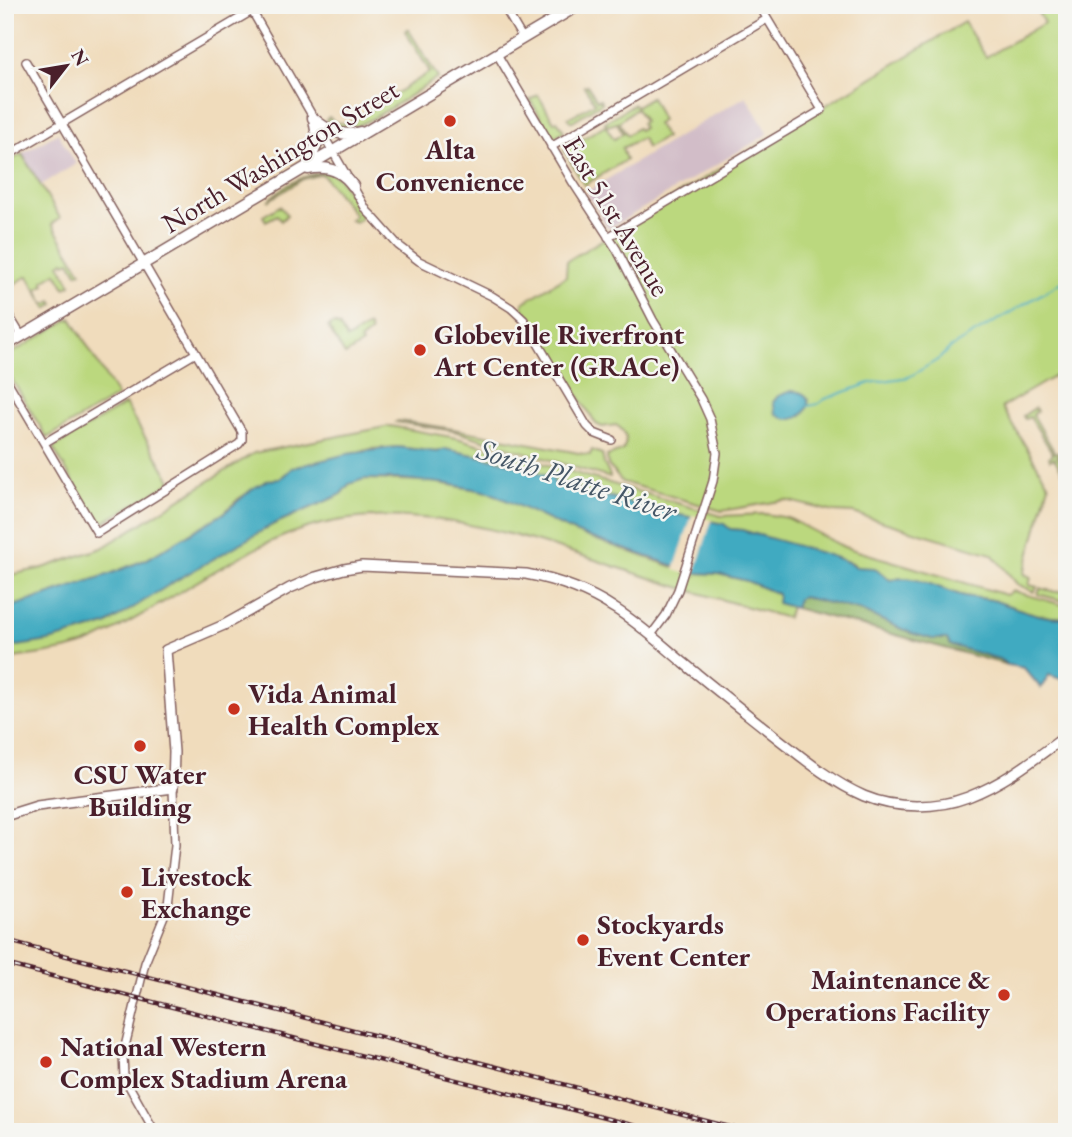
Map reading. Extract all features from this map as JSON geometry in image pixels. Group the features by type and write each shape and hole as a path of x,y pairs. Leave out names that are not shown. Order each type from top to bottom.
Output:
{"main road":[{"name":"North Washington Street","path":"5,346 579,5"},
{"path":"313,118 338,134 371,129"},
{"path":"300,171 311,160 317,147 313,118"},
{"path":"300,171 317,167 330,169 343,175 353,186"}],"street":[{"path":"503,5 523,38"},
{"path":"608,237 822,110 759,5"},
{"path":"5,157 251,11 367,211 398,245 419,261 511,307 524,320 587,426 594,433 612,440"},
{"path":"551,147 767,19"},
{"name":"East 51st Avenue","path":"497,54 551,147 633,278 653,320 701,399 710,419 717,453 708,500 678,590 666,615 651,635"},
{"path":"5,377 97,533 239,444 243,438 242,432 26,62"},
{"path":"5,309 22,337"},
{"path":"44,443 196,353"},
{"path":"155,1132 124,1077 123,1055 145,963 168,906 172,884 175,845 174,752 166,650 224,625 316,577 362,566 490,571 550,579 592,595 651,635 793,750 846,787 865,796 895,804 929,805 968,797 1031,762 1067,735"},
{"path":"5,816 37,806 173,788"}],"shaded area":[{"path":"746,96 768,134 608,229 586,192"},
{"path":"58,133 76,164 41,185 22,154"}],"green space":[{"path":"1034,5 1067,5 1067,369 1002,407 1049,485 1024,574 1031,577 1029,585 1037,587 1034,592 1017,584 992,554 853,513 834,512 786,500 722,511 622,482 608,465 607,456 622,451 626,440 624,433 616,425 602,427 596,424 523,308 523,303 566,276 567,261 964,22 986,57 1044,23"},
{"path":"408,29 438,78 366,122 345,129 330,124 326,120 329,117 335,122 347,124 430,72 405,31"},
{"path":"587,85 602,103 571,122 568,118 595,103 584,86"},
{"path":"538,95 554,122 557,121 564,131 553,138 530,100"},
{"path":"651,97 662,120 657,124 665,137 647,148 642,138 622,148 626,160 584,185 564,150 605,125 614,139 623,133 617,123 607,126 605,122 634,104 636,106","holes":["636,108 644,121 641,123 643,128 637,128 627,135 619,122"]},
{"path":"22,154 60,218 52,224 81,272 77,273 70,261 64,261 60,264 71,285 65,288 56,273 43,281 45,285 37,289 45,305 52,301 54,304 47,309 28,276 5,289 5,164"},
{"path":"327,172 338,177 361,213 360,219 355,222 350,220 355,215 322,174 303,179 268,201 295,181"},
{"path":"280,206 287,215 281,221 277,215 266,221 263,216"},
{"path":"71,318 117,396 47,438 5,368 5,357"},
{"path":"333,324 339,326 347,339 368,326 371,332 360,341 362,344 345,355 328,327"},
{"path":"125,404 172,482 99,525 53,448"},
{"path":"1035,408 1037,411 1033,415 1055,453 1061,453 1057,456 1067,472 1067,479 1054,458 1050,460 1049,457 1053,454 1030,417 1025,419 1023,416"},
{"path":"398,421 590,455 592,450 602,454 610,478 454,431 396,422"},
{"path":"390,426 457,438 721,516 765,514 788,518 844,547 1006,595 1013,591 1067,606 1067,617 1038,615 992,600 968,597 919,580 890,580 880,572 856,567 853,563 742,530 730,529 723,524 650,509 611,497 594,497 573,485 556,486 552,477 503,461 445,449 437,452 397,447 371,449 292,468 280,479 268,480 238,499 224,513 147,559 5,609 5,576 43,568 102,548 254,453"},
{"path":"364,479 427,481 489,492 574,532 673,567 747,581 778,594 778,603 791,607 787,618 684,589 561,549 468,525 422,518 376,517 329,522 284,536 235,559 93,641 50,653 5,659 5,647 106,625 175,581 274,524 340,495 349,484"},
{"path":"1040,588 1055,592 1067,590 1067,602 1038,594"},
{"path":"798,598 859,610 911,633 932,639 947,639 950,645 999,659 1008,665 795,608"}],"water":[{"path":"791,391 807,397 806,410 795,418 776,414 773,402 778,396"},
{"path":"397,447 437,452 445,449 503,461 552,477 556,486 561,487 564,483 594,497 611,497 650,509 724,524 730,529 821,553 856,567 874,568 890,580 919,580 968,597 992,600 1038,615 1067,618 1067,681 1049,675 1041,688 1024,668 950,645 947,639 932,639 911,633 859,610 803,597 798,599 795,608 777,603 778,594 747,581 718,574 696,573 574,532 489,492 402,479 364,479 349,484 340,495 274,524 175,581 106,625 49,641 5,648 5,609 147,559 224,513 252,489 268,480 280,479 292,468 347,454"}],"pier":[{"path":"692,515 712,520 694,576 674,570"}],"waterway":[{"path":"808,406 870,383 909,377 939,359 950,348 1067,279"}],"railway":[{"path":"5,940 749,1132"},
{"path":"5,964 659,1132"}],"place":[{"name":"Alta Convenience","path":"450,121"},
{"name":"Globeville Riverfront Art Center (GRACe)","path":"420,350"},
{"name":"Vida Animal Health Complex","path":"234,709"},
{"name":"CSU Water Building","path":"140,746"},
{"name":"Livestock Exchange","path":"127,892"},
{"name":"Stockyards Event Center","path":"583,940"},
{"name":"Maintenance & Operations Facility","path":"1004,995"},
{"name":"National Western Complex Stadium Arena","path":"46,1062"}],"water label":[{"name":"South Platte River","path":"577,480"}]}
